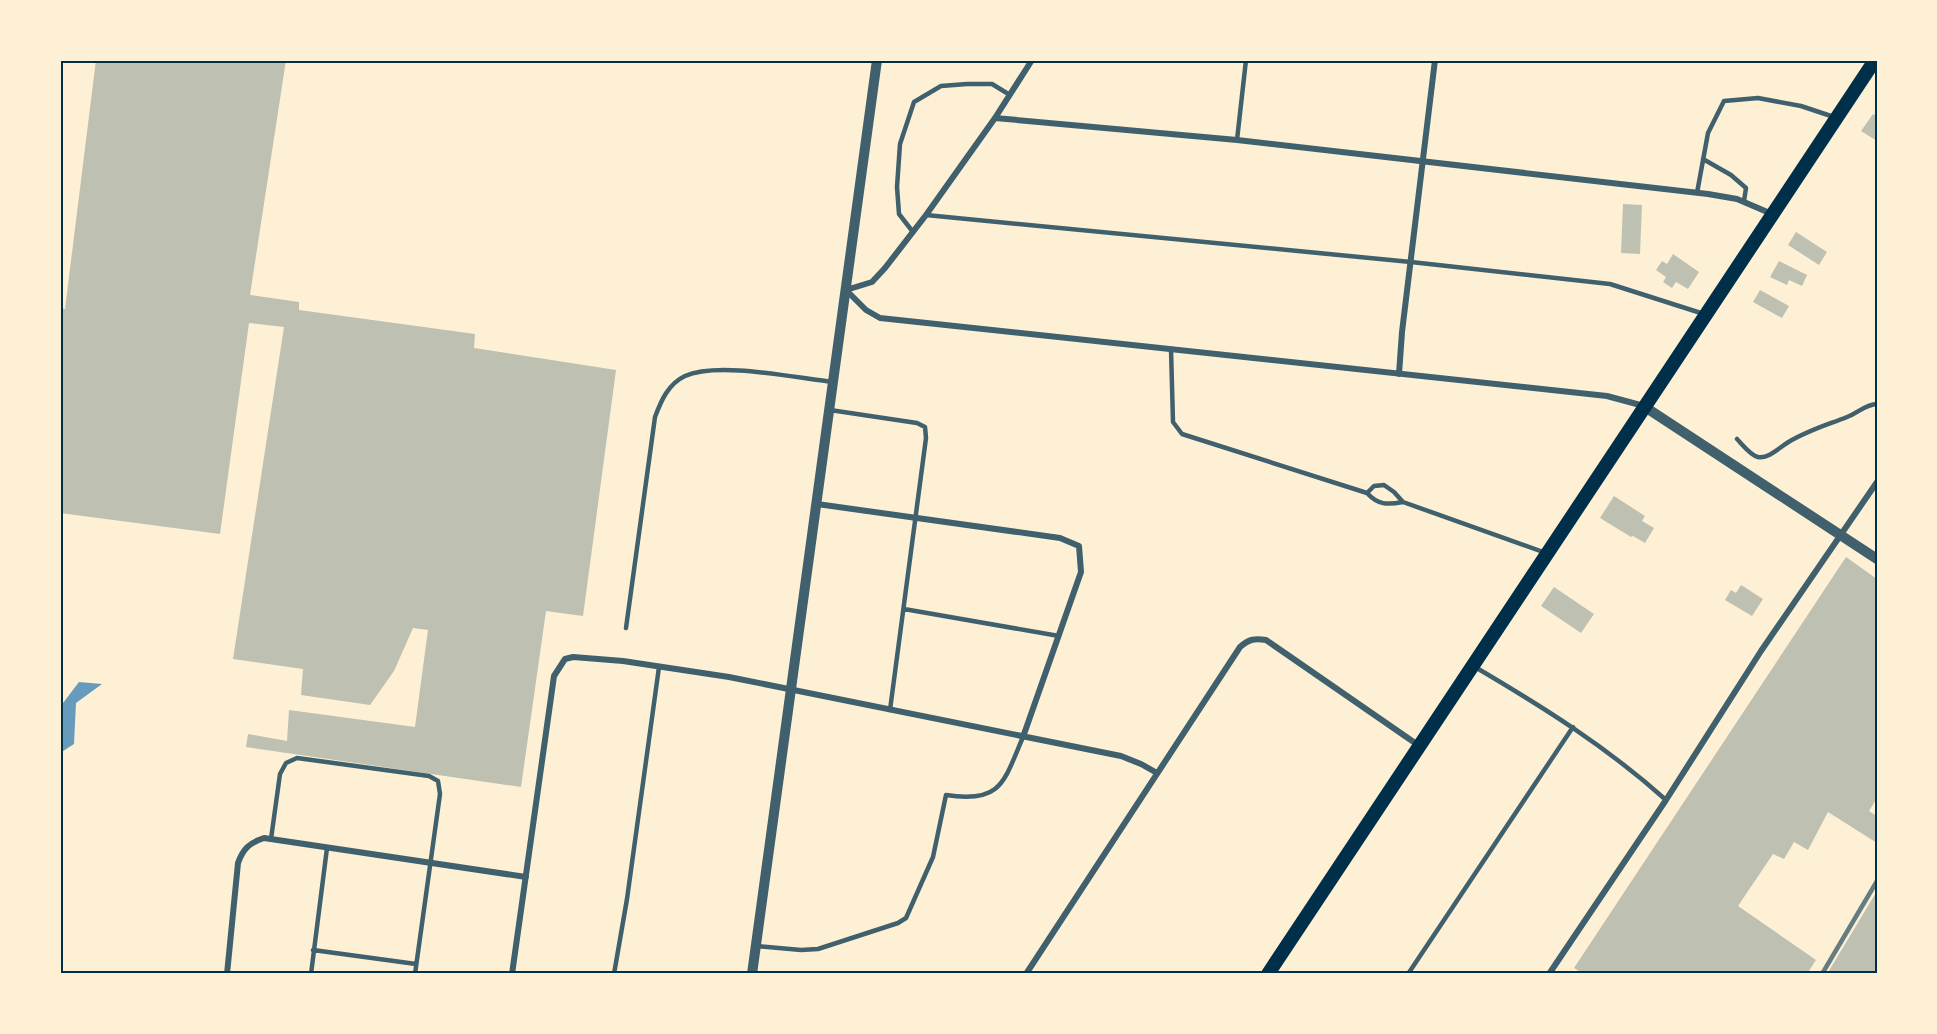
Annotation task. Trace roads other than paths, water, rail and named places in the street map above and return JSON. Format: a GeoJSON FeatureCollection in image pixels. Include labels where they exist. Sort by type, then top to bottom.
{"type":"FeatureCollection","features":[{"type":"Feature","properties":{"kind":"main road"},"geometry":{"type":"LineString","coordinates":[[1268,974],[1875,60]]}},
{"type":"Feature","properties":{"kind":"street"},"geometry":{"type":"LineString","coordinates":[[752,974],[877,60]]}},
{"type":"Feature","properties":{"kind":"street"},"geometry":{"type":"LineString","coordinates":[[846,290],[872,282],[913,232],[995,118],[1032,60]]}},
{"type":"Feature","properties":{"kind":"street"},"geometry":{"type":"LineString","coordinates":[[1399,374],[1435,60]]}},
{"type":"Feature","properties":{"kind":"street"},"geometry":{"type":"LineString","coordinates":[[995,118],[1236,140],[1697,193],[1744,201],[1772,214]]}},
{"type":"Feature","properties":{"kind":"street"},"geometry":{"type":"LineString","coordinates":[[846,290],[866,310],[880,318],[1607,396],[1645,407],[1877,559]]}},
{"type":"Feature","properties":{"kind":"street"},"geometry":{"type":"LineString","coordinates":[[1549,974],[1666,800],[1761,651],[1877,482]]}},
{"type":"Feature","properties":{"kind":"street"},"geometry":{"type":"LineString","coordinates":[[817,504],[1060,538],[1079,546],[1081,572],[1023,737]]}},
{"type":"Feature","properties":{"kind":"street"},"geometry":{"type":"LineString","coordinates":[[1026,974],[1247,640],[1266,640],[1419,746]]}},
{"type":"Feature","properties":{"kind":"street"},"geometry":{"type":"LineString","coordinates":[[512,974],[554,676],[569,658],[623,662],[729,677],[1121,756],[1158,773]]}},
{"type":"Feature","properties":{"kind":"street"},"geometry":{"type":"LineString","coordinates":[[227,974],[237,863],[242,852],[250,843],[264,838],[526,878]]}},
{"type":"Feature","properties":{"kind":"lane"},"geometry":{"type":"LineString","coordinates":[[1236,140],[1246,60]]}},
{"type":"Feature","properties":{"kind":"lane"},"geometry":{"type":"LineString","coordinates":[[913,232],[899,214],[897,186],[900,144],[914,102],[941,86],[967,84],[992,84],[1010,95]]}},
{"type":"Feature","properties":{"kind":"lane"},"geometry":{"type":"LineString","coordinates":[[1697,193],[1708,134],[1724,100],[1758,98],[1801,106],[1837,118]]}},
{"type":"Feature","properties":{"kind":"lane"},"geometry":{"type":"LineString","coordinates":[[1703,159],[1731,175],[1746,188],[1744,201]]}},
{"type":"Feature","properties":{"kind":"lane"},"geometry":{"type":"LineString","coordinates":[[926,215],[1411,262],[1610,284],[1706,315]]}},
{"type":"Feature","properties":{"kind":"lane"},"geometry":{"type":"LineString","coordinates":[[1172,348],[1172,415],[1173,422],[1182,434],[1367,493],[1376,502],[1390,505],[1403,502]]}},
{"type":"Feature","properties":{"kind":"lane"},"geometry":{"type":"LineString","coordinates":[[626,628],[655,417],[664,394],[683,376],[707,370],[739,371],[834,382]]}},
{"type":"Feature","properties":{"kind":"lane"},"geometry":{"type":"LineString","coordinates":[[1737,439],[1754,455],[1766,456],[1819,426],[1848,417],[1867,406],[1877,404]]}},
{"type":"Feature","properties":{"kind":"lane"},"geometry":{"type":"LineString","coordinates":[[830,410],[917,423],[925,427],[926,438],[890,710]]}},
{"type":"Feature","properties":{"kind":"lane"},"geometry":{"type":"LineString","coordinates":[[1367,493],[1374,486],[1384,485],[1403,502],[1546,553]]}},
{"type":"Feature","properties":{"kind":"lane"},"geometry":{"type":"LineString","coordinates":[[904,609],[1059,636]]}},
{"type":"Feature","properties":{"kind":"lane"},"geometry":{"type":"LineString","coordinates":[[1473,666],[1573,727],[1628,767],[1666,800]]}},
{"type":"Feature","properties":{"kind":"lane"},"geometry":{"type":"LineString","coordinates":[[614,974],[627,898],[659,667]]}},
{"type":"Feature","properties":{"kind":"lane"},"geometry":{"type":"LineString","coordinates":[[1408,974],[1573,727]]}},
{"type":"Feature","properties":{"kind":"lane"},"geometry":{"type":"LineString","coordinates":[[757,946],[801,950],[818,948],[898,923],[906,918],[933,857],[946,795],[966,798],[980,797],[996,790],[1005,778],[1023,737]]}},
{"type":"Feature","properties":{"kind":"lane"},"geometry":{"type":"LineString","coordinates":[[272,839],[280,774],[286,763],[297,758],[429,776],[438,781],[440,794],[415,974]]}},
{"type":"Feature","properties":{"kind":"lane"},"geometry":{"type":"LineString","coordinates":[[310,974],[327,848]]}},
{"type":"Feature","properties":{"kind":"lane"},"geometry":{"type":"LineString","coordinates":[[313,950],[416,964]]}},
{"type":"Feature","properties":{"kind":"water"},"geometry":{"type":"Polygon","coordinates":[[[79,682],[102,684],[76,703],[74,744],[60,753],[60,707],[79,682]]]}},
{"type":"Feature","properties":{"kind":"railway"},"geometry":{"type":"LineString","coordinates":[[1822,974],[1877,881]]}}]}
